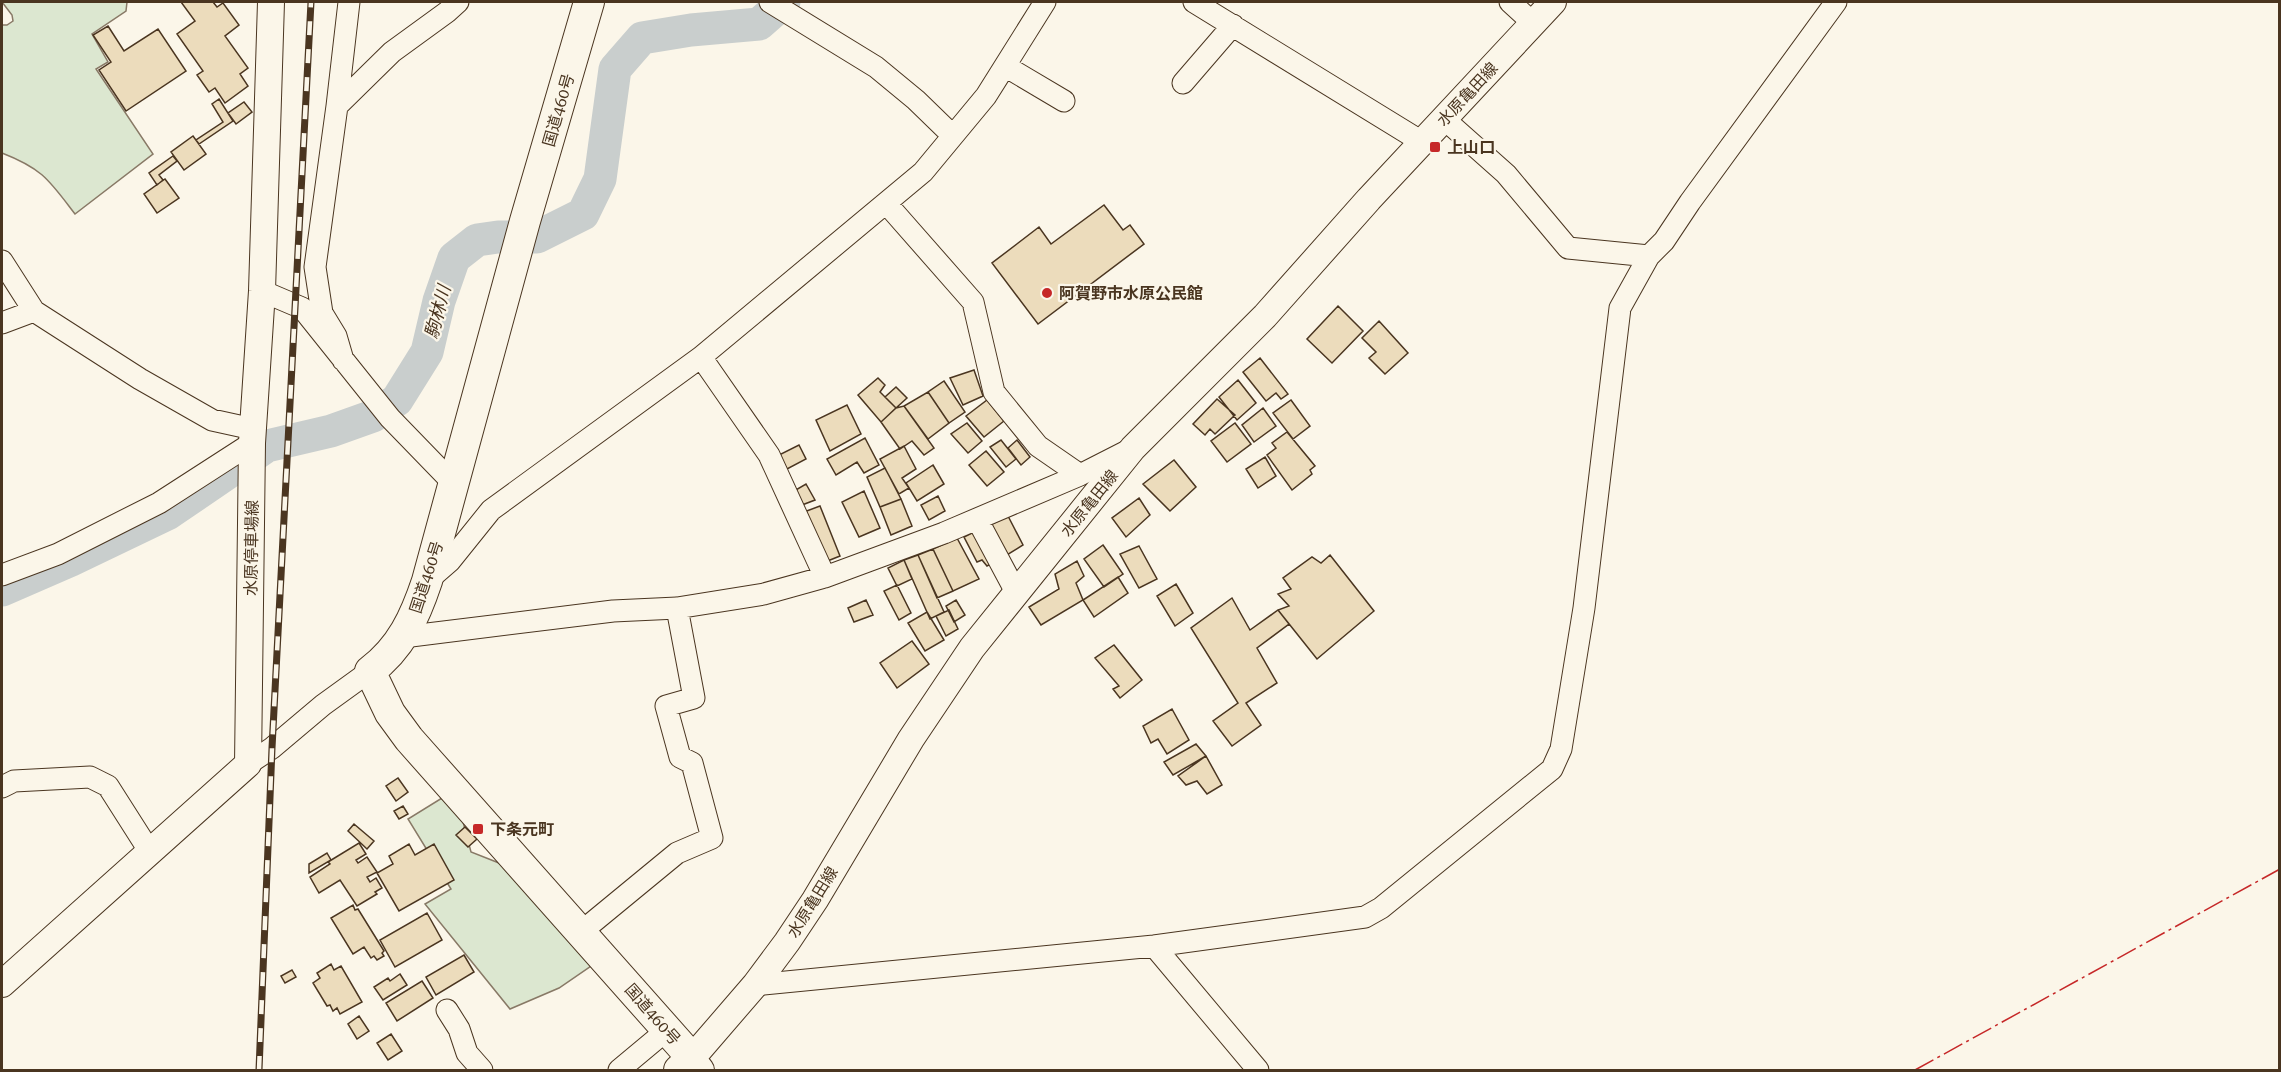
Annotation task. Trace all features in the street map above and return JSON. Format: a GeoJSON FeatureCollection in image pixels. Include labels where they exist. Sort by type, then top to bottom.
{"type":"FeatureCollection","features":[{"type":"Feature","properties":{"kind":"highway","name":"国道460号"},"geometry":{"type":"LineString","coordinates":[[589,2],[525,220],[418,609],[403,637],[387,659],[370,671],[390,713],[409,739],[667,1030],[691,1067]]}},
{"type":"Feature","properties":{"kind":"main road","name":"水原停車場線"},"geometry":{"type":"LineString","coordinates":[[248,764],[252,436],[261,291],[271,2]]}},
{"type":"Feature","properties":{"kind":"main road","name":"水原亀田線"},"geometry":{"type":"LineString","coordinates":[[691,1067],[755,985],[815,900],[942,690],[1016,592],[1133,448],[1265,316],[1443,118],[1553,2]]}},
{"type":"Feature","properties":{"kind":"main road"},"geometry":{"type":"LineString","coordinates":[[2,984],[248,764]]}},
{"type":"Feature","properties":{"kind":"street"},"geometry":{"type":"LineString","coordinates":[[343,360],[336,336],[322,313],[315,267],[349,2]]}},
{"type":"Feature","properties":{"kind":"street"},"geometry":{"type":"LineString","coordinates":[[336,106],[392,52],[458,2]]}},
{"type":"Feature","properties":{"kind":"street"},"geometry":{"type":"LineString","coordinates":[[770,2],[876,67],[916,100],[952,135]]}},
{"type":"Feature","properties":{"kind":"street"},"geometry":{"type":"LineString","coordinates":[[427,581],[450,561],[491,510],[701,357],[923,171],[986,96],[1045,2]]}},
{"type":"Feature","properties":{"kind":"street"},"geometry":{"type":"LineString","coordinates":[[1194,2],[1422,142]]}},
{"type":"Feature","properties":{"kind":"street"},"geometry":{"type":"LineString","coordinates":[[1510,2],[1533,24]]}},
{"type":"Feature","properties":{"kind":"street"},"geometry":{"type":"LineString","coordinates":[[755,985],[1154,946],[1365,917],[1381,908],[1552,769],[1561,749],[1584,608],[1620,308],[1649,256],[1664,241],[1836,2]]}},
{"type":"Feature","properties":{"kind":"street"},"geometry":{"type":"LineString","coordinates":[[1183,83],[1233,25]]}},
{"type":"Feature","properties":{"kind":"street"},"geometry":{"type":"LineString","coordinates":[[1005,66],[1064,101]]}},
{"type":"Feature","properties":{"kind":"street"},"geometry":{"type":"LineString","coordinates":[[1443,118],[1506,174],[1568,248],[1649,256]]}},
{"type":"Feature","properties":{"kind":"street"},"geometry":{"type":"LineString","coordinates":[[886,203],[973,302],[994,392],[1038,446],[1080,475]]}},
{"type":"Feature","properties":{"kind":"street"},"geometry":{"type":"LineString","coordinates":[[2,261],[34,311],[140,379],[212,420],[252,436]]}},
{"type":"Feature","properties":{"kind":"street"},"geometry":{"type":"LineString","coordinates":[[261,291],[302,308],[390,418],[453,483]]}},
{"type":"Feature","properties":{"kind":"street"},"geometry":{"type":"LineString","coordinates":[[2,323],[34,311]]}},
{"type":"Feature","properties":{"kind":"street"},"geometry":{"type":"LineString","coordinates":[[701,357],[769,455],[825,577]]}},
{"type":"Feature","properties":{"kind":"street"},"geometry":{"type":"LineString","coordinates":[[2,575],[58,554],[159,503],[252,436]]}},
{"type":"Feature","properties":{"kind":"street"},"geometry":{"type":"LineString","coordinates":[[403,637],[613,611],[677,608],[764,594],[825,577],[944,533],[1080,475],[1133,448]]}},
{"type":"Feature","properties":{"kind":"street"},"geometry":{"type":"LineString","coordinates":[[977,519],[1016,592]]}},
{"type":"Feature","properties":{"kind":"street"},"geometry":{"type":"LineString","coordinates":[[581,932],[677,853],[712,838],[692,763],[680,757],[666,706],[694,698],[677,608]]}},
{"type":"Feature","properties":{"kind":"street"},"geometry":{"type":"LineString","coordinates":[[248,764],[272,748],[323,705],[370,671]]}},
{"type":"Feature","properties":{"kind":"street"},"geometry":{"type":"LineString","coordinates":[[2,787],[14,781],[90,777],[108,786],[150,852]]}},
{"type":"Feature","properties":{"kind":"street"},"geometry":{"type":"LineString","coordinates":[[1154,946],[1258,1071]]}},
{"type":"Feature","properties":{"kind":"street"},"geometry":{"type":"LineString","coordinates":[[447,1010],[459,1029],[467,1053],[482,1071]]}},
{"type":"Feature","properties":{"kind":"street"},"geometry":{"type":"LineString","coordinates":[[619,1071],[667,1030]]}},
{"type":"Feature","properties":{"kind":"green space"},"geometry":{"type":"Polygon","coordinates":[[[2,2],[127,2],[126,11],[92,34],[108,62],[96,69],[153,154],[75,214],[58,192],[36,170],[2,153],[2,25],[13,21],[12,15],[2,2]]]}},
{"type":"Feature","properties":{"kind":"green space"},"geometry":{"type":"Polygon","coordinates":[[[442,798],[462,818],[471,852],[504,865],[591,966],[559,988],[510,1009],[425,904],[451,889],[408,819],[442,798]]]}},
{"type":"Feature","properties":{"kind":"building"},"geometry":{"type":"Polygon","coordinates":[[[181,2],[213,2],[217,7],[223,3],[239,25],[225,36],[248,68],[240,74],[248,86],[225,103],[215,88],[209,92],[197,75],[203,71],[177,34],[195,21],[181,2]]]}},
{"type":"Feature","properties":{"kind":"building"},"geometry":{"type":"Polygon","coordinates":[[[108,26],[124,51],[158,29],[186,71],[126,111],[99,70],[111,62],[93,35],[108,26]]]}},
{"type":"Feature","properties":{"kind":"building"},"geometry":{"type":"Polygon","coordinates":[[[219,99],[233,121],[199,144],[196,140],[223,122],[212,104],[219,99]]]}},
{"type":"Feature","properties":{"kind":"building"},"geometry":{"type":"Polygon","coordinates":[[[244,102],[252,112],[236,124],[228,113],[244,102]]]}},
{"type":"Feature","properties":{"kind":"building"},"geometry":{"type":"Polygon","coordinates":[[[193,136],[206,154],[184,170],[171,152],[193,136]]]}},
{"type":"Feature","properties":{"kind":"building"},"geometry":{"type":"Polygon","coordinates":[[[173,156],[177,161],[159,175],[163,180],[157,185],[149,173],[173,156]]]}},
{"type":"Feature","properties":{"kind":"building"},"geometry":{"type":"Polygon","coordinates":[[[165,179],[179,198],[157,213],[144,194],[165,179]]]}},
{"type":"Feature","properties":{"kind":"building","name":"阿賀野市水原公民館"},"geometry":{"type":"Polygon","coordinates":[[[1104,205],[1123,230],[1130,225],[1144,244],[1038,324],[992,263],[1039,227],[1051,244],[1104,205]]]}},
{"type":"Feature","properties":{"kind":"building"},"geometry":{"type":"Polygon","coordinates":[[[1338,306],[1363,331],[1332,363],[1307,339],[1338,306]]]}},
{"type":"Feature","properties":{"kind":"building"},"geometry":{"type":"Polygon","coordinates":[[[1379,321],[1408,353],[1385,374],[1369,358],[1376,352],[1362,338],[1379,321]]]}},
{"type":"Feature","properties":{"kind":"building"},"geometry":{"type":"Polygon","coordinates":[[[1260,358],[1288,394],[1281,399],[1276,393],[1266,401],[1243,372],[1260,358]]]}},
{"type":"Feature","properties":{"kind":"building"},"geometry":{"type":"Polygon","coordinates":[[[974,370],[983,396],[963,405],[950,378],[974,370]]]}},
{"type":"Feature","properties":{"kind":"building"},"geometry":{"type":"Polygon","coordinates":[[[878,378],[885,385],[880,392],[896,408],[881,422],[858,395],[878,378]]]}},
{"type":"Feature","properties":{"kind":"building"},"geometry":{"type":"Polygon","coordinates":[[[1238,380],[1256,403],[1237,420],[1219,397],[1238,380]]]}},
{"type":"Feature","properties":{"kind":"building"},"geometry":{"type":"Polygon","coordinates":[[[944,381],[965,412],[949,423],[928,392],[944,381]]]}},
{"type":"Feature","properties":{"kind":"building"},"geometry":{"type":"Polygon","coordinates":[[[896,387],[907,398],[896,408],[885,397],[896,387]]]}},
{"type":"Feature","properties":{"kind":"building"},"geometry":{"type":"Polygon","coordinates":[[[928,392],[949,423],[928,439],[904,406],[928,392]]]}},
{"type":"Feature","properties":{"kind":"building"},"geometry":{"type":"Polygon","coordinates":[[[1217,399],[1235,415],[1215,434],[1210,429],[1205,435],[1193,424],[1217,399]]]}},
{"type":"Feature","properties":{"kind":"building"},"geometry":{"type":"Polygon","coordinates":[[[987,400],[1004,421],[984,437],[966,416],[987,400]]]}},
{"type":"Feature","properties":{"kind":"building"},"geometry":{"type":"Polygon","coordinates":[[[1291,400],[1310,426],[1293,439],[1273,413],[1291,400]]]}},
{"type":"Feature","properties":{"kind":"building"},"geometry":{"type":"Polygon","coordinates":[[[847,405],[861,434],[830,451],[816,420],[847,405]]]}},
{"type":"Feature","properties":{"kind":"building"},"geometry":{"type":"Polygon","coordinates":[[[904,406],[934,448],[924,455],[912,441],[900,449],[881,422],[896,408],[904,406]]]}},
{"type":"Feature","properties":{"kind":"building"},"geometry":{"type":"Polygon","coordinates":[[[1263,408],[1276,426],[1254,442],[1242,425],[1263,408]]]}},
{"type":"Feature","properties":{"kind":"building"},"geometry":{"type":"Polygon","coordinates":[[[967,423],[982,441],[968,453],[951,434],[967,423]]]}},
{"type":"Feature","properties":{"kind":"building"},"geometry":{"type":"Polygon","coordinates":[[[1235,423],[1251,444],[1227,462],[1211,441],[1235,423]]]}},
{"type":"Feature","properties":{"kind":"building"},"geometry":{"type":"Polygon","coordinates":[[[1287,432],[1315,466],[1310,470],[1312,474],[1292,490],[1267,455],[1276,448],[1272,443],[1287,432]]]}},
{"type":"Feature","properties":{"kind":"building"},"geometry":{"type":"Polygon","coordinates":[[[865,438],[879,465],[864,473],[857,462],[836,475],[827,459],[865,438]]]}},
{"type":"Feature","properties":{"kind":"building"},"geometry":{"type":"Polygon","coordinates":[[[1001,440],[1016,459],[1006,467],[990,447],[1001,440]]]}},
{"type":"Feature","properties":{"kind":"building"},"geometry":{"type":"Polygon","coordinates":[[[1017,440],[1030,457],[1021,465],[1008,448],[1017,440]]]}},
{"type":"Feature","properties":{"kind":"building"},"geometry":{"type":"Polygon","coordinates":[[[799,445],[806,459],[787,469],[779,455],[799,445]]]}},
{"type":"Feature","properties":{"kind":"building"},"geometry":{"type":"Polygon","coordinates":[[[904,446],[916,469],[902,478],[909,488],[899,494],[880,459],[904,446]]]}},
{"type":"Feature","properties":{"kind":"building"},"geometry":{"type":"Polygon","coordinates":[[[986,451],[1004,472],[987,486],[969,465],[986,451]]]}},
{"type":"Feature","properties":{"kind":"building"},"geometry":{"type":"Polygon","coordinates":[[[1265,457],[1276,476],[1258,488],[1246,469],[1265,457]]]}},
{"type":"Feature","properties":{"kind":"building"},"geometry":{"type":"Polygon","coordinates":[[[1174,460],[1196,487],[1170,511],[1143,484],[1174,460]]]}},
{"type":"Feature","properties":{"kind":"building"},"geometry":{"type":"Polygon","coordinates":[[[933,465],[944,484],[917,501],[906,483],[933,465]]]}},
{"type":"Feature","properties":{"kind":"building"},"geometry":{"type":"Polygon","coordinates":[[[885,468],[901,499],[880,507],[867,477],[885,468]]]}},
{"type":"Feature","properties":{"kind":"building"},"geometry":{"type":"Polygon","coordinates":[[[806,484],[815,500],[802,505],[794,491],[806,484]]]}},
{"type":"Feature","properties":{"kind":"building"},"geometry":{"type":"Polygon","coordinates":[[[864,491],[880,528],[859,537],[842,502],[864,491]]]}},
{"type":"Feature","properties":{"kind":"building"},"geometry":{"type":"Polygon","coordinates":[[[938,496],[945,511],[929,520],[921,505],[938,496]]]}},
{"type":"Feature","properties":{"kind":"building"},"geometry":{"type":"Polygon","coordinates":[[[1139,498],[1150,515],[1126,537],[1112,518],[1139,498]]]}},
{"type":"Feature","properties":{"kind":"building"},"geometry":{"type":"Polygon","coordinates":[[[901,499],[912,526],[891,535],[880,507],[901,499]]]}},
{"type":"Feature","properties":{"kind":"building"},"geometry":{"type":"Polygon","coordinates":[[[820,506],[840,556],[825,562],[804,512],[820,506]]]}},
{"type":"Feature","properties":{"kind":"building"},"geometry":{"type":"Polygon","coordinates":[[[1008,516],[1023,545],[1002,558],[986,527],[1008,516]]]}},
{"type":"Feature","properties":{"kind":"building"},"geometry":{"type":"Polygon","coordinates":[[[980,529],[998,560],[987,566],[982,560],[977,562],[964,537],[980,529]]]}},
{"type":"Feature","properties":{"kind":"building"},"geometry":{"type":"Polygon","coordinates":[[[957,538],[979,579],[953,591],[933,549],[957,538]]]}},
{"type":"Feature","properties":{"kind":"building"},"geometry":{"type":"Polygon","coordinates":[[[1103,545],[1123,574],[1104,587],[1084,559],[1103,545]]]}},
{"type":"Feature","properties":{"kind":"building"},"geometry":{"type":"Polygon","coordinates":[[[1139,546],[1157,579],[1139,588],[1120,554],[1139,546]]]}},
{"type":"Feature","properties":{"kind":"building"},"geometry":{"type":"Polygon","coordinates":[[[933,549],[953,591],[937,598],[918,555],[933,549]]]}},
{"type":"Feature","properties":{"kind":"building"},"geometry":{"type":"Polygon","coordinates":[[[918,555],[944,612],[930,619],[904,560],[918,555]]]}},
{"type":"Feature","properties":{"kind":"building"},"geometry":{"type":"Polygon","coordinates":[[[1330,555],[1374,611],[1317,659],[1278,610],[1289,606],[1278,594],[1291,589],[1283,578],[1312,557],[1321,563],[1330,555]]]}},
{"type":"Feature","properties":{"kind":"building"},"geometry":{"type":"Polygon","coordinates":[[[904,560],[912,579],[897,586],[888,568],[904,560]]]}},
{"type":"Feature","properties":{"kind":"building"},"geometry":{"type":"Polygon","coordinates":[[[1077,561],[1084,576],[1076,583],[1083,600],[1041,625],[1029,607],[1059,589],[1055,574],[1077,561]]]}},
{"type":"Feature","properties":{"kind":"building"},"geometry":{"type":"Polygon","coordinates":[[[1118,577],[1128,593],[1094,617],[1083,600],[1118,577]]]}},
{"type":"Feature","properties":{"kind":"building"},"geometry":{"type":"Polygon","coordinates":[[[1176,584],[1193,613],[1175,626],[1157,596],[1176,584]]]}},
{"type":"Feature","properties":{"kind":"building"},"geometry":{"type":"Polygon","coordinates":[[[897,585],[911,613],[899,620],[884,591],[897,585]]]}},
{"type":"Feature","properties":{"kind":"building"},"geometry":{"type":"Polygon","coordinates":[[[1232,598],[1250,630],[1278,610],[1289,624],[1257,648],[1277,683],[1246,703],[1261,725],[1232,746],[1213,721],[1238,703],[1191,628],[1232,598]]]}},
{"type":"Feature","properties":{"kind":"building"},"geometry":{"type":"Polygon","coordinates":[[[866,600],[873,615],[854,622],[848,608],[866,600]]]}},
{"type":"Feature","properties":{"kind":"building"},"geometry":{"type":"Polygon","coordinates":[[[956,600],[965,615],[954,622],[946,606],[956,600]]]}},
{"type":"Feature","properties":{"kind":"building"},"geometry":{"type":"Polygon","coordinates":[[[949,610],[958,629],[946,636],[936,616],[949,610]]]}},
{"type":"Feature","properties":{"kind":"building"},"geometry":{"type":"Polygon","coordinates":[[[927,612],[944,640],[925,651],[908,623],[927,612]]]}},
{"type":"Feature","properties":{"kind":"building"},"geometry":{"type":"Polygon","coordinates":[[[912,641],[929,664],[897,688],[880,663],[912,641]]]}},
{"type":"Feature","properties":{"kind":"building"},"geometry":{"type":"Polygon","coordinates":[[[1114,645],[1142,680],[1120,698],[1113,689],[1119,686],[1095,658],[1114,645]]]}},
{"type":"Feature","properties":{"kind":"building"},"geometry":{"type":"Polygon","coordinates":[[[1172,709],[1189,740],[1167,754],[1158,739],[1151,743],[1143,726],[1172,709]]]}},
{"type":"Feature","properties":{"kind":"building"},"geometry":{"type":"Polygon","coordinates":[[[1196,744],[1206,756],[1173,775],[1164,762],[1196,744]]]}},
{"type":"Feature","properties":{"kind":"building"},"geometry":{"type":"Polygon","coordinates":[[[1206,756],[1222,785],[1207,794],[1197,781],[1186,785],[1178,776],[1206,756]]]}},
{"type":"Feature","properties":{"kind":"building"},"geometry":{"type":"Polygon","coordinates":[[[398,778],[408,792],[396,801],[386,786],[398,778]]]}},
{"type":"Feature","properties":{"kind":"building"},"geometry":{"type":"Polygon","coordinates":[[[403,806],[408,814],[399,819],[394,811],[403,806]]]}},
{"type":"Feature","properties":{"kind":"building"},"geometry":{"type":"Polygon","coordinates":[[[354,824],[374,841],[367,849],[348,831],[354,824]]]}},
{"type":"Feature","properties":{"kind":"building"},"geometry":{"type":"Polygon","coordinates":[[[465,827],[477,839],[468,847],[456,835],[465,827]]]}},
{"type":"Feature","properties":{"kind":"building"},"geometry":{"type":"Polygon","coordinates":[[[359,843],[366,854],[356,860],[358,863],[367,857],[377,872],[367,877],[370,882],[376,878],[382,888],[375,892],[377,894],[357,906],[340,880],[319,893],[310,877],[330,864],[328,862],[359,843]]]}},
{"type":"Feature","properties":{"kind":"building"},"geometry":{"type":"Polygon","coordinates":[[[409,844],[415,855],[434,844],[454,880],[399,911],[377,873],[393,864],[389,856],[409,844]]]}},
{"type":"Feature","properties":{"kind":"building"},"geometry":{"type":"Polygon","coordinates":[[[327,853],[331,860],[309,873],[309,864],[327,853]]]}},
{"type":"Feature","properties":{"kind":"building"},"geometry":{"type":"Polygon","coordinates":[[[353,905],[355,910],[358,909],[384,951],[382,953],[384,956],[377,960],[374,956],[371,958],[364,947],[353,954],[331,918],[353,905]]]}},
{"type":"Feature","properties":{"kind":"building"},"geometry":{"type":"Polygon","coordinates":[[[427,913],[442,940],[395,967],[380,940],[427,913]]]}},
{"type":"Feature","properties":{"kind":"building"},"geometry":{"type":"Polygon","coordinates":[[[464,955],[474,972],[436,995],[426,977],[464,955]]]}},
{"type":"Feature","properties":{"kind":"building"},"geometry":{"type":"Polygon","coordinates":[[[331,964],[334,970],[341,966],[362,1002],[340,1014],[337,1008],[333,1011],[330,1005],[327,1006],[313,983],[320,978],[317,973],[331,964]]]}},
{"type":"Feature","properties":{"kind":"building"},"geometry":{"type":"Polygon","coordinates":[[[292,970],[296,977],[285,983],[281,976],[292,970]]]}},
{"type":"Feature","properties":{"kind":"building"},"geometry":{"type":"Polygon","coordinates":[[[400,974],[407,985],[383,1000],[374,987],[400,974]]]}},
{"type":"Feature","properties":{"kind":"building"},"geometry":{"type":"Polygon","coordinates":[[[422,981],[433,998],[397,1021],[386,1003],[422,981]]]}},
{"type":"Feature","properties":{"kind":"building"},"geometry":{"type":"Polygon","coordinates":[[[359,1016],[369,1031],[357,1039],[348,1024],[359,1016]]]}},
{"type":"Feature","properties":{"kind":"building"},"geometry":{"type":"Polygon","coordinates":[[[391,1034],[402,1051],[388,1060],[377,1043],[391,1034]]]}},
{"type":"Feature","properties":{"kind":"waterway","name":"駒林川"},"geometry":{"type":"LineString","coordinates":[[2,590],[169,513],[267,446],[331,431],[373,416],[397,400],[427,352],[439,301],[454,258],[477,240],[498,237],[537,237],[583,214],[600,179],[615,69],[642,38],[691,30],[759,24],[784,2]]}},
{"type":"Feature","properties":{"kind":"railway"},"geometry":{"type":"LineString","coordinates":[[259,1070],[272,748],[311,2]]}},
{"type":"Feature","properties":{"kind":"power"},"geometry":{"type":"LineString","coordinates":[[1915,1070],[2280,869]]}},
{"type":"Feature","properties":{"kind":"place","name":"上山口"},"geometry":{"type":"Point","coordinates":[1435,147]}},
{"type":"Feature","properties":{"kind":"place","name":"阿賀野市水原公民館"},"geometry":{"type":"Point","coordinates":[1047,293]}},
{"type":"Feature","properties":{"kind":"place","name":"下条元町"},"geometry":{"type":"Point","coordinates":[478,829]}}]}
